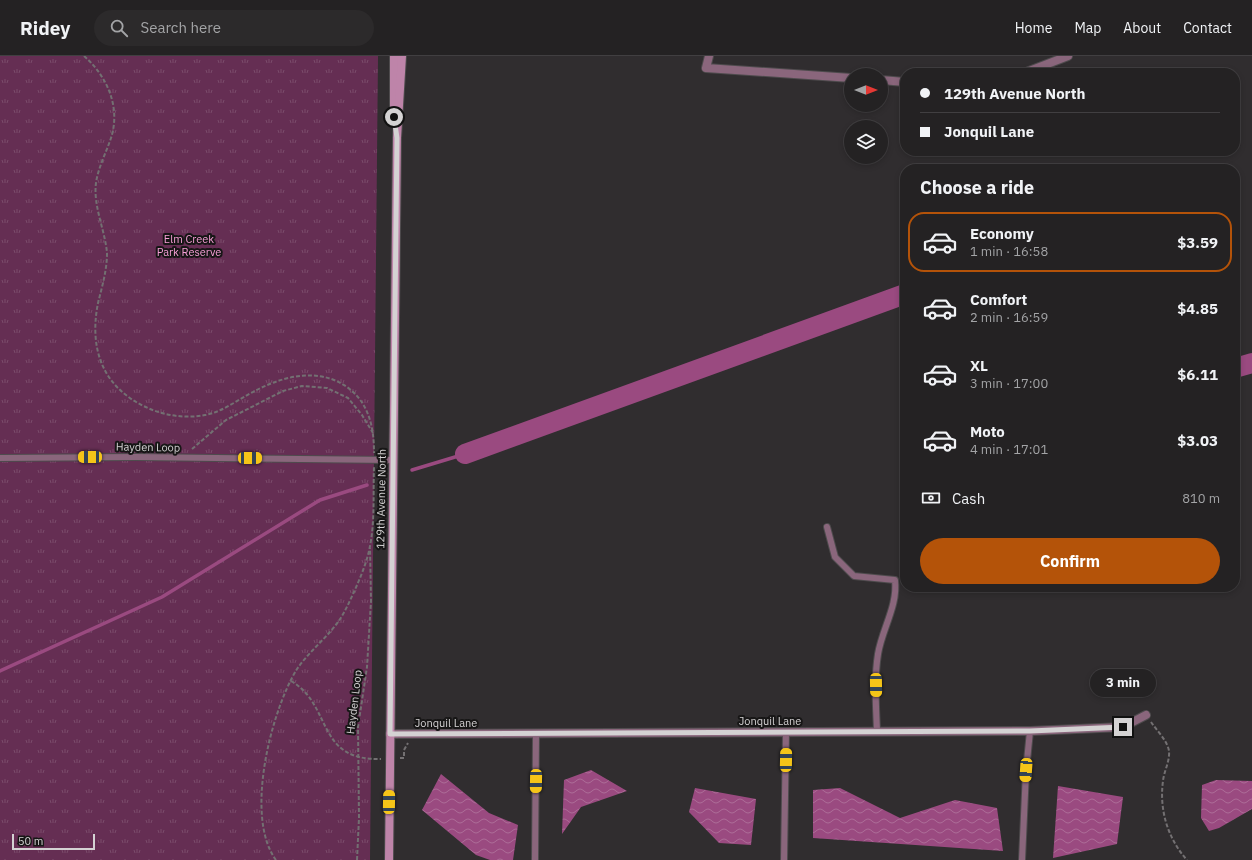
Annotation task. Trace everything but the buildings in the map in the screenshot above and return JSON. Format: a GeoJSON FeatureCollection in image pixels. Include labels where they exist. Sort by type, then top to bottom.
{"type":"FeatureCollection","features":[{"type":"Feature","properties":{"kind":"main road","name":"129th Avenue North"},"geometry":{"type":"LineString","coordinates":[[394,56],[394,117],[397,138]]}},
{"type":"Feature","properties":{"kind":"main road","name":"129th Avenue North"},"geometry":{"type":"LineString","coordinates":[[388,860],[397,138],[402,56]]}},
{"type":"Feature","properties":{"kind":"street"},"geometry":{"type":"LineString","coordinates":[[709,56],[706,68],[844,78]]}},
{"type":"Feature","properties":{"kind":"street"},"geometry":{"type":"LineString","coordinates":[[1037,68],[1068,56]]}},
{"type":"Feature","properties":{"kind":"street"},"geometry":{"type":"LineString","coordinates":[[888,81],[900,82]]}},
{"type":"Feature","properties":{"kind":"street","name":"Jonquil Lane"},"geometry":{"type":"LineString","coordinates":[[390,734],[1030,731],[1123,727],[1146,715]]}},
{"type":"Feature","properties":{"kind":"lane"},"geometry":{"type":"LineString","coordinates":[[0,458],[393,460]]}},
{"type":"Feature","properties":{"kind":"lane"},"geometry":{"type":"LineString","coordinates":[[827,527],[835,557],[854,576],[895,580],[896,592],[878,654],[876,685],[877,731]]}},
{"type":"Feature","properties":{"kind":"lane"},"geometry":{"type":"LineString","coordinates":[[1022,860],[1026,770],[1030,731]]}},
{"type":"Feature","properties":{"kind":"lane"},"geometry":{"type":"LineString","coordinates":[[784,860],[786,732]]}},
{"type":"Feature","properties":{"kind":"lane"},"geometry":{"type":"LineString","coordinates":[[535,860],[536,733]]}},
{"type":"Feature","properties":{"kind":"path"},"geometry":{"type":"LineString","coordinates":[[84,56],[91,62],[107,84],[112,99],[114,114],[112,132],[98,174],[96,190],[107,255],[96,314],[95,338],[99,358],[111,380],[125,395],[141,406],[168,414],[193,416],[215,412],[264,387],[282,380],[306,375],[326,377],[342,383],[359,398],[368,412],[373,434],[374,460],[370,545],[359,580],[346,610],[336,625],[307,656],[291,681],[281,701],[273,724],[263,793],[264,835],[269,849],[276,860]]}},
{"type":"Feature","properties":{"kind":"path","name":"Hayden Loop"},"geometry":{"type":"LineString","coordinates":[[182,458],[226,420],[283,391],[302,386],[327,388],[348,398],[362,415],[373,434]]}},
{"type":"Feature","properties":{"kind":"path","name":"Hayden Loop"},"geometry":{"type":"LineString","coordinates":[[357,860],[359,757],[358,727],[367,667],[371,601],[370,545]]}},
{"type":"Feature","properties":{"kind":"path"},"geometry":{"type":"LineString","coordinates":[[291,681],[301,687],[309,696],[330,737],[337,745],[359,757],[381,759]]}},
{"type":"Feature","properties":{"kind":"path"},"geometry":{"type":"LineString","coordinates":[[1146,715],[1166,742],[1169,750],[1163,781],[1164,812],[1172,840],[1187,860]]}},
{"type":"Feature","properties":{"kind":"green space","name":"Elm Creek Park Reserve"},"geometry":{"type":"Polygon","coordinates":[[[0,56],[378,56],[370,860],[0,860],[0,56]]]}},
{"type":"Feature","properties":{"kind":"water"},"geometry":{"type":"Polygon","coordinates":[[[591,770],[627,791],[581,807],[562,834],[564,780],[591,770]]]}},
{"type":"Feature","properties":{"kind":"water"},"geometry":{"type":"Polygon","coordinates":[[[441,774],[489,813],[518,825],[513,860],[490,860],[476,855],[422,810],[441,774]]]}},
{"type":"Feature","properties":{"kind":"water"},"geometry":{"type":"Polygon","coordinates":[[[1216,780],[1252,781],[1252,809],[1219,828],[1209,831],[1201,818],[1202,785],[1216,780]]]}},
{"type":"Feature","properties":{"kind":"water"},"geometry":{"type":"Polygon","coordinates":[[[1058,786],[1123,797],[1117,844],[1053,858],[1058,786]]]}},
{"type":"Feature","properties":{"kind":"water"},"geometry":{"type":"Polygon","coordinates":[[[695,788],[756,799],[751,845],[719,843],[689,812],[695,788]]]}},
{"type":"Feature","properties":{"kind":"water"},"geometry":{"type":"Polygon","coordinates":[[[840,788],[900,818],[955,800],[997,808],[1003,851],[813,838],[813,790],[840,788]]]}},
{"type":"Feature","properties":{"kind":"waterway"},"geometry":{"type":"LineString","coordinates":[[465,454],[900,296]]}},
{"type":"Feature","properties":{"kind":"waterway"},"geometry":{"type":"LineString","coordinates":[[1240,367],[1252,363]]}},
{"type":"Feature","properties":{"kind":"waterway"},"geometry":{"type":"LineString","coordinates":[[412,470],[465,454]]}},
{"type":"Feature","properties":{"kind":"waterway"},"geometry":{"type":"LineString","coordinates":[[0,671],[162,597],[320,500],[367,485]]}},
{"type":"Feature","properties":{"kind":"route"},"geometry":{"type":"LineString","coordinates":[[394,117],[397,138],[390,734],[1030,731],[1123,727]]}}]}
